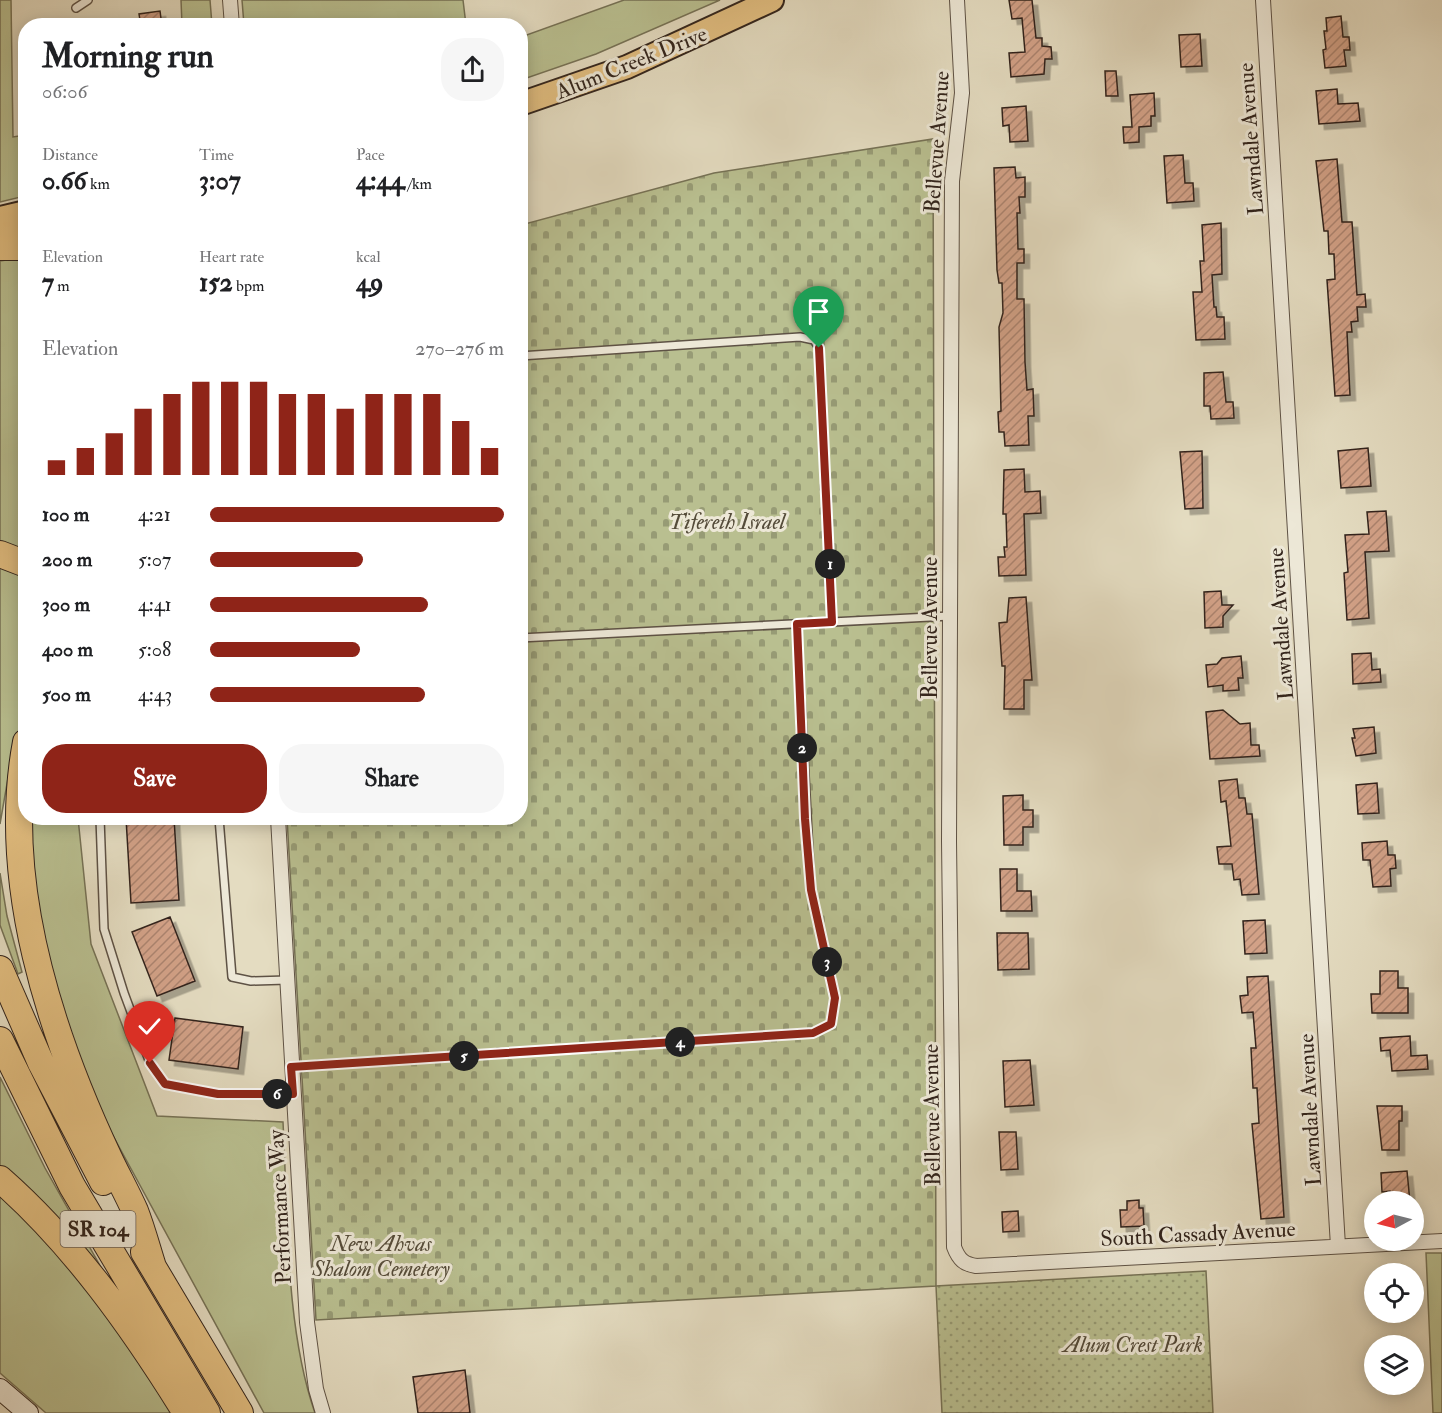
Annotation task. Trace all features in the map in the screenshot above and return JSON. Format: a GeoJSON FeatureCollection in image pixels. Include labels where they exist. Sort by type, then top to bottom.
{"type":"FeatureCollection","features":[{"type":"Feature","properties":{"kind":"highway"},"geometry":{"type":"LineString","coordinates":[[0,247],[18,247]]}},
{"type":"Feature","properties":{"kind":"highway"},"geometry":{"type":"LineString","coordinates":[[0,554],[18,561]]}},
{"type":"Feature","properties":{"kind":"highway"},"geometry":{"type":"LineString","coordinates":[[18,770],[14,784],[8,844],[12,900],[21,942],[68,1068],[135,1211],[153,1267]]}},
{"type":"Feature","properties":{"kind":"highway","name":"SR 104"},"geometry":{"type":"LineString","coordinates":[[0,969],[41,1063],[75,1130],[240,1413]]}},
{"type":"Feature","properties":{"kind":"highway","name":"SR 104"},"geometry":{"type":"LineString","coordinates":[[0,1040],[72,1186],[207,1413]]}},
{"type":"Feature","properties":{"kind":"highway"},"geometry":{"type":"LineString","coordinates":[[0,1179],[53,1232],[89,1273],[164,1376],[187,1413]]}},
{"type":"Feature","properties":{"kind":"main road","name":"Alum Creek Drive"},"geometry":{"type":"LineString","coordinates":[[528,101],[627,68],[772,0]]}},
{"type":"Feature","properties":{"kind":"main road"},"geometry":{"type":"LineString","coordinates":[[0,218],[18,214]]}},
{"type":"Feature","properties":{"kind":"main road"},"geometry":{"type":"LineString","coordinates":[[0,238],[18,234]]}},
{"type":"Feature","properties":{"kind":"main road"},"geometry":{"type":"LineString","coordinates":[[0,1389],[28,1413]]}},
{"type":"Feature","properties":{"kind":"street"},"geometry":{"type":"LineString","coordinates":[[230,0],[231,18]]}},
{"type":"Feature","properties":{"kind":"street","name":"Bellevue Avenue"},"geometry":{"type":"LineString","coordinates":[[957,0],[962,93],[952,181],[949,842],[954,1247],[958,1257]]}},
{"type":"Feature","properties":{"kind":"street","name":"Lawndale Avenue"},"geometry":{"type":"LineString","coordinates":[[1263,0],[1338,1246]]}},
{"type":"Feature","properties":{"kind":"street","name":"Performance Way"},"geometry":{"type":"LineString","coordinates":[[278,825],[307,1322],[316,1389],[323,1413]]}},
{"type":"Feature","properties":{"kind":"street","name":"South Cassady Avenue"},"geometry":{"type":"LineString","coordinates":[[958,1257],[966,1264],[976,1266],[1442,1241]]}},
{"type":"Feature","properties":{"kind":"lane"},"geometry":{"type":"LineString","coordinates":[[76,8],[88,0]]}},
{"type":"Feature","properties":{"kind":"lane"},"geometry":{"type":"LineString","coordinates":[[528,355],[800,337],[814,340],[819,348],[832,622]]}},
{"type":"Feature","properties":{"kind":"lane"},"geometry":{"type":"LineString","coordinates":[[528,638],[950,616]]}},
{"type":"Feature","properties":{"kind":"lane"},"geometry":{"type":"LineString","coordinates":[[291,1067],[813,1033],[831,1024],[835,998],[810,878],[797,624]]}},
{"type":"Feature","properties":{"kind":"lane"},"geometry":{"type":"LineString","coordinates":[[100,825],[104,929],[124,993],[150,1063],[165,1084],[218,1094],[293,1094]]}},
{"type":"Feature","properties":{"kind":"lane"},"geometry":{"type":"LineString","coordinates":[[220,825],[232,977],[250,981],[287,980]]}},
{"type":"Feature","properties":{"kind":"green space"},"geometry":{"type":"Polygon","coordinates":[[[0,0],[11,0],[13,137],[18,136],[18,198],[0,202],[0,0]]]}},
{"type":"Feature","properties":{"kind":"green space"},"geometry":{"type":"Polygon","coordinates":[[[181,0],[210,0],[211,18],[182,18],[181,0]]]}},
{"type":"Feature","properties":{"kind":"green space"},"geometry":{"type":"Polygon","coordinates":[[[242,0],[463,0],[465,18],[243,18],[242,0]]]}},
{"type":"Feature","properties":{"kind":"green space"},"geometry":{"type":"Polygon","coordinates":[[[624,0],[720,0],[596,54],[528,78],[528,34],[624,0]]]}},
{"type":"Feature","properties":{"kind":"green space","name":"Tifereth Israel"},"geometry":{"type":"Polygon","coordinates":[[[933,139],[936,1286],[316,1320],[287,825],[528,825],[528,223],[714,173],[933,139]]]}},
{"type":"Feature","properties":{"kind":"green space"},"geometry":{"type":"Polygon","coordinates":[[[18,258],[18,551],[0,543],[0,261],[18,258]]]}},
{"type":"Feature","properties":{"kind":"green space"},"geometry":{"type":"Polygon","coordinates":[[[0,567],[18,574],[18,739],[12,755],[0,824],[0,567]]]}},
{"type":"Feature","properties":{"kind":"green space"},"geometry":{"type":"Polygon","coordinates":[[[27,825],[79,825],[91,944],[157,1116],[283,1122],[287,1232],[293,1307],[305,1380],[315,1413],[264,1413],[99,1110],[48,986],[27,825]]]}},
{"type":"Feature","properties":{"kind":"green space"},"geometry":{"type":"Polygon","coordinates":[[[0,873],[7,916],[22,972],[18,974],[0,925],[0,873]]]}},
{"type":"Feature","properties":{"kind":"green space"},"geometry":{"type":"Polygon","coordinates":[[[0,1077],[45,1168],[107,1278],[0,1168],[0,1077]]]}},
{"type":"Feature","properties":{"kind":"green space"},"geometry":{"type":"Polygon","coordinates":[[[0,1193],[71,1268],[128,1346],[172,1413],[46,1413],[0,1373],[0,1193]]]}},
{"type":"Feature","properties":{"kind":"green space"},"geometry":{"type":"Polygon","coordinates":[[[1426,1253],[1442,1253],[1442,1413],[1433,1413],[1426,1253]]]}},
{"type":"Feature","properties":{"kind":"green space","name":"Alum Crest Park"},"geometry":{"type":"Polygon","coordinates":[[[1206,1271],[1213,1413],[942,1413],[936,1286],[1206,1271]]]}},
{"type":"Feature","properties":{"kind":"building"},"geometry":{"type":"Polygon","coordinates":[[[1009,0],[1032,0],[1036,38],[1042,38],[1042,46],[1051,47],[1052,59],[1045,59],[1044,74],[1011,77],[1009,53],[1025,52],[1022,18],[1012,19],[1009,0]]]}},
{"type":"Feature","properties":{"kind":"building"},"geometry":{"type":"Polygon","coordinates":[[[160,11],[161,18],[140,18],[139,14],[160,11]]]}},
{"type":"Feature","properties":{"kind":"building"},"geometry":{"type":"Polygon","coordinates":[[[1341,16],[1343,37],[1349,37],[1350,50],[1344,50],[1346,66],[1325,68],[1323,50],[1326,49],[1324,31],[1327,31],[1326,18],[1341,16]]]}},
{"type":"Feature","properties":{"kind":"building"},"geometry":{"type":"Polygon","coordinates":[[[1200,34],[1202,66],[1181,67],[1179,35],[1200,34]]]}},
{"type":"Feature","properties":{"kind":"building"},"geometry":{"type":"Polygon","coordinates":[[[1105,71],[1116,71],[1118,96],[1106,96],[1105,71]]]}},
{"type":"Feature","properties":{"kind":"building"},"geometry":{"type":"Polygon","coordinates":[[[1337,89],[1338,104],[1358,103],[1360,121],[1319,124],[1316,91],[1337,89]]]}},
{"type":"Feature","properties":{"kind":"building"},"geometry":{"type":"Polygon","coordinates":[[[1154,93],[1155,116],[1151,116],[1151,126],[1139,127],[1139,142],[1124,143],[1123,127],[1132,127],[1130,95],[1154,93]]]}},
{"type":"Feature","properties":{"kind":"building"},"geometry":{"type":"Polygon","coordinates":[[[1026,106],[1028,141],[1010,142],[1009,125],[1003,126],[1002,108],[1026,106]]]}},
{"type":"Feature","properties":{"kind":"building"},"geometry":{"type":"Polygon","coordinates":[[[1183,155],[1185,183],[1193,183],[1194,201],[1167,203],[1164,156],[1183,155]]]}},
{"type":"Feature","properties":{"kind":"building"},"geometry":{"type":"Polygon","coordinates":[[[1337,159],[1342,222],[1352,222],[1357,295],[1365,294],[1366,307],[1357,307],[1358,321],[1351,322],[1352,332],[1347,332],[1350,395],[1335,396],[1327,280],[1335,279],[1334,254],[1329,254],[1328,231],[1324,231],[1316,161],[1337,159]]]}},
{"type":"Feature","properties":{"kind":"building"},"geometry":{"type":"Polygon","coordinates":[[[1015,167],[1016,178],[1025,177],[1025,197],[1019,197],[1020,213],[1017,213],[1018,249],[1024,249],[1024,263],[1017,263],[1017,299],[1024,299],[1027,390],[1033,389],[1034,416],[1028,416],[1029,445],[1005,446],[1004,432],[999,432],[998,412],[1001,411],[999,327],[1003,313],[1002,283],[999,283],[997,270],[994,168],[1015,167]]]}},
{"type":"Feature","properties":{"kind":"building"},"geometry":{"type":"Polygon","coordinates":[[[1221,223],[1222,274],[1212,275],[1214,307],[1216,307],[1217,317],[1224,317],[1225,339],[1196,340],[1193,292],[1202,292],[1200,261],[1204,261],[1202,225],[1221,223]]]}},
{"type":"Feature","properties":{"kind":"building"},"geometry":{"type":"Polygon","coordinates":[[[1223,372],[1226,402],[1233,402],[1234,418],[1211,419],[1210,406],[1204,406],[1204,373],[1223,372]]]}},
{"type":"Feature","properties":{"kind":"building"},"geometry":{"type":"Polygon","coordinates":[[[1368,448],[1371,486],[1341,488],[1338,451],[1368,448]]]}},
{"type":"Feature","properties":{"kind":"building"},"geometry":{"type":"Polygon","coordinates":[[[1202,451],[1203,508],[1185,509],[1180,452],[1202,451]]]}},
{"type":"Feature","properties":{"kind":"building"},"geometry":{"type":"Polygon","coordinates":[[[1024,469],[1025,492],[1040,491],[1041,513],[1024,514],[1026,575],[999,576],[998,557],[1005,557],[1004,547],[1007,547],[1006,514],[1003,514],[1004,470],[1024,469]]]}},
{"type":"Feature","properties":{"kind":"building"},"geometry":{"type":"Polygon","coordinates":[[[1386,511],[1389,551],[1365,552],[1369,618],[1347,620],[1344,573],[1348,572],[1345,535],[1369,534],[1367,512],[1386,511]]]}},
{"type":"Feature","properties":{"kind":"building"},"geometry":{"type":"Polygon","coordinates":[[[1221,591],[1222,605],[1233,605],[1223,616],[1223,627],[1205,628],[1204,592],[1221,591]]]}},
{"type":"Feature","properties":{"kind":"building"},"geometry":{"type":"Polygon","coordinates":[[[1026,597],[1032,680],[1024,680],[1024,709],[1004,709],[1005,666],[1002,666],[999,623],[1007,622],[1009,598],[1026,597]]]}},
{"type":"Feature","properties":{"kind":"building"},"geometry":{"type":"Polygon","coordinates":[[[1371,653],[1372,670],[1380,669],[1381,682],[1353,684],[1352,654],[1371,653]]]}},
{"type":"Feature","properties":{"kind":"building"},"geometry":{"type":"Polygon","coordinates":[[[1241,656],[1243,678],[1238,678],[1239,690],[1223,691],[1223,685],[1208,687],[1206,665],[1217,664],[1222,658],[1241,656]]]}},
{"type":"Feature","properties":{"kind":"building"},"geometry":{"type":"Polygon","coordinates":[[[1223,710],[1240,724],[1250,723],[1251,745],[1259,745],[1260,756],[1210,759],[1206,712],[1223,710]]]}},
{"type":"Feature","properties":{"kind":"building"},"geometry":{"type":"Polygon","coordinates":[[[1374,727],[1376,753],[1356,756],[1352,738],[1355,738],[1353,729],[1374,727]]]}},
{"type":"Feature","properties":{"kind":"building"},"geometry":{"type":"Polygon","coordinates":[[[1237,779],[1239,798],[1245,798],[1247,814],[1252,814],[1259,894],[1242,895],[1240,879],[1234,880],[1232,864],[1219,864],[1217,847],[1231,846],[1226,801],[1221,802],[1219,781],[1237,779]]]}},
{"type":"Feature","properties":{"kind":"building"},"geometry":{"type":"Polygon","coordinates":[[[1377,783],[1379,813],[1358,814],[1356,785],[1377,783]]]}},
{"type":"Feature","properties":{"kind":"building"},"geometry":{"type":"Polygon","coordinates":[[[1023,795],[1023,810],[1033,810],[1033,827],[1023,827],[1023,845],[1004,845],[1003,796],[1023,795]]]}},
{"type":"Feature","properties":{"kind":"building"},"geometry":{"type":"Polygon","coordinates":[[[126,825],[174,825],[179,900],[131,903],[126,825]]]}},
{"type":"Feature","properties":{"kind":"building"},"geometry":{"type":"Polygon","coordinates":[[[1387,841],[1388,855],[1395,855],[1396,868],[1390,869],[1391,886],[1373,887],[1370,860],[1363,860],[1362,843],[1387,841]]]}},
{"type":"Feature","properties":{"kind":"building"},"geometry":{"type":"Polygon","coordinates":[[[1000,869],[1017,869],[1017,891],[1031,891],[1032,911],[1001,911],[1000,869]]]}},
{"type":"Feature","properties":{"kind":"building"},"geometry":{"type":"Polygon","coordinates":[[[170,917],[195,981],[157,996],[132,932],[170,917]]]}},
{"type":"Feature","properties":{"kind":"building"},"geometry":{"type":"Polygon","coordinates":[[[1265,920],[1267,953],[1245,954],[1243,921],[1265,920]]]}},
{"type":"Feature","properties":{"kind":"building"},"geometry":{"type":"Polygon","coordinates":[[[997,933],[1028,933],[1029,969],[998,970],[997,933]]]}},
{"type":"Feature","properties":{"kind":"building"},"geometry":{"type":"Polygon","coordinates":[[[1380,971],[1398,971],[1398,988],[1408,988],[1408,1013],[1372,1013],[1371,994],[1380,994],[1380,971]]]}},
{"type":"Feature","properties":{"kind":"building"},"geometry":{"type":"Polygon","coordinates":[[[1268,976],[1284,1217],[1261,1219],[1252,1124],[1259,1123],[1257,1088],[1253,1088],[1251,1048],[1256,1048],[1253,1012],[1242,1013],[1240,996],[1248,995],[1247,977],[1268,976]]]}},
{"type":"Feature","properties":{"kind":"building"},"geometry":{"type":"Polygon","coordinates":[[[175,1018],[243,1027],[238,1069],[169,1060],[175,1018]]]}},
{"type":"Feature","properties":{"kind":"building"},"geometry":{"type":"Polygon","coordinates":[[[1410,1036],[1411,1056],[1427,1055],[1428,1069],[1392,1071],[1390,1050],[1381,1051],[1380,1038],[1410,1036]]]}},
{"type":"Feature","properties":{"kind":"building"},"geometry":{"type":"Polygon","coordinates":[[[1030,1060],[1034,1105],[1005,1107],[1003,1061],[1030,1060]]]}},
{"type":"Feature","properties":{"kind":"building"},"geometry":{"type":"Polygon","coordinates":[[[1377,1106],[1402,1106],[1402,1121],[1399,1121],[1399,1150],[1382,1150],[1377,1106]]]}},
{"type":"Feature","properties":{"kind":"building"},"geometry":{"type":"Polygon","coordinates":[[[999,1132],[1016,1132],[1018,1169],[1001,1170],[999,1132]]]}},
{"type":"Feature","properties":{"kind":"building"},"geometry":{"type":"Polygon","coordinates":[[[1407,1171],[1409,1191],[1382,1191],[1381,1173],[1407,1171]]]}},
{"type":"Feature","properties":{"kind":"building"},"geometry":{"type":"Polygon","coordinates":[[[1139,1200],[1139,1208],[1143,1208],[1144,1226],[1121,1227],[1120,1210],[1127,1210],[1127,1201],[1139,1200]]]}},
{"type":"Feature","properties":{"kind":"building"},"geometry":{"type":"Polygon","coordinates":[[[1018,1211],[1019,1231],[1003,1232],[1002,1212],[1018,1211]]]}},
{"type":"Feature","properties":{"kind":"building"},"geometry":{"type":"Polygon","coordinates":[[[465,1370],[470,1413],[418,1413],[413,1377],[465,1370]]]}},
{"type":"Feature","properties":{"kind":"route"},"geometry":{"type":"LineString","coordinates":[[150,1063],[165,1084],[218,1094],[293,1094],[291,1067],[813,1033],[831,1024],[835,998],[811,890],[805,819],[797,624],[832,622],[819,348]]}},
{"type":"Feature","properties":{"kind":"park label","name":"New Ahvas Shalom Cemetery"},"geometry":{"type":"Point","coordinates":[381,1256]}}]}
